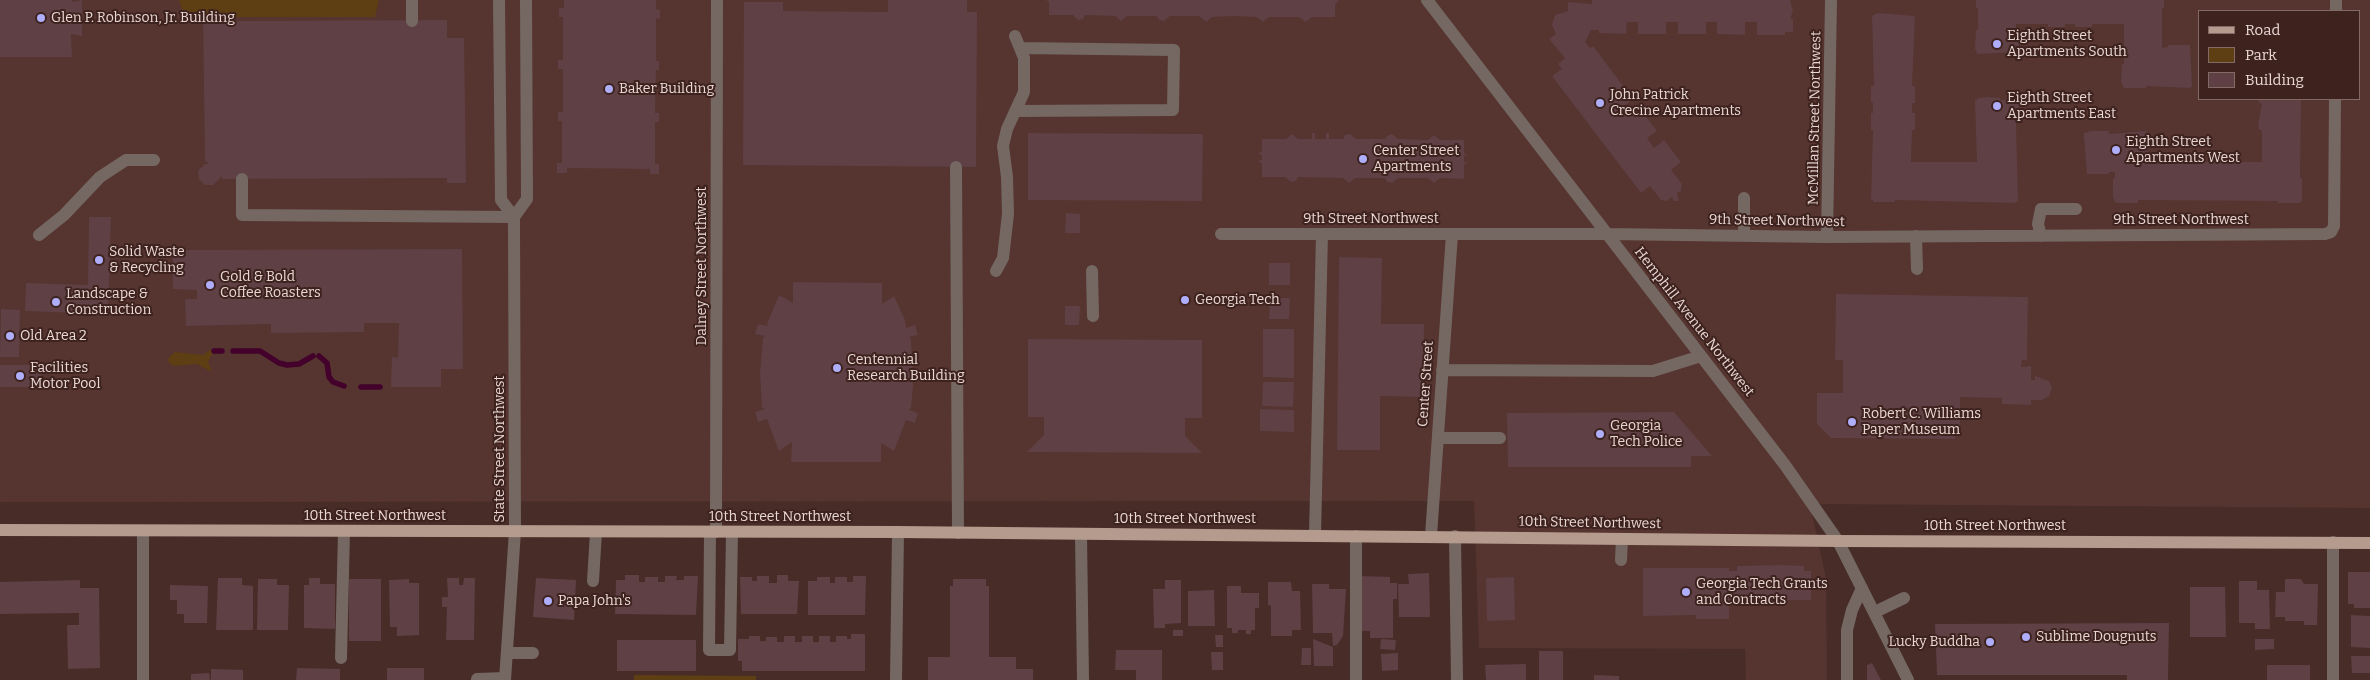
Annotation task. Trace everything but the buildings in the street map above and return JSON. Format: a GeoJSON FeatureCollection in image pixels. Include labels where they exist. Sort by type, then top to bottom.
{"type":"FeatureCollection","features":[{"type":"Feature","properties":{"kind":"main road","name":"10th Street Northwest"},"geometry":{"type":"LineString","coordinates":[[0,530],[898,532],[1838,541],[2370,543]]}},
{"type":"Feature","properties":{"kind":"street"},"geometry":{"type":"LineString","coordinates":[[412,0],[412,21]]}},
{"type":"Feature","properties":{"kind":"street"},"geometry":{"type":"LineString","coordinates":[[499,0],[501,200],[514,217]]}},
{"type":"Feature","properties":{"kind":"street"},"geometry":{"type":"LineString","coordinates":[[514,217],[527,199],[526,0]]}},
{"type":"Feature","properties":{"kind":"street","name":"Dalney Street Northwest"},"geometry":{"type":"LineString","coordinates":[[717,0],[713,532],[709,650],[730,650],[732,532]]}},
{"type":"Feature","properties":{"kind":"street","name":"Hemphill Avenue Northwest"},"geometry":{"type":"LineString","coordinates":[[1427,0],[1785,465],[1838,541],[1908,680]]}},
{"type":"Feature","properties":{"kind":"street","name":"McMillan Street Northwest"},"geometry":{"type":"LineString","coordinates":[[1827,237],[1831,0]]}},
{"type":"Feature","properties":{"kind":"street"},"geometry":{"type":"LineString","coordinates":[[996,271],[1003,258],[1008,214],[1007,177],[1002,146],[1015,111],[1024,92],[1024,58],[1018,42],[1174,50],[1173,110],[1015,111]]}},
{"type":"Feature","properties":{"kind":"street","name":"9th Street Northwest"},"geometry":{"type":"LineString","coordinates":[[1221,234],[1607,234],[1827,237],[2325,234],[2331,232],[2334,226],[2335,100]]}},
{"type":"Feature","properties":{"kind":"street"},"geometry":{"type":"LineString","coordinates":[[39,235],[64,215],[100,177],[126,160],[154,160]]}},
{"type":"Feature","properties":{"kind":"street"},"geometry":{"type":"LineString","coordinates":[[956,167],[958,533]]}},
{"type":"Feature","properties":{"kind":"street"},"geometry":{"type":"LineString","coordinates":[[242,179],[242,215],[514,217]]}},
{"type":"Feature","properties":{"kind":"street"},"geometry":{"type":"LineString","coordinates":[[1744,198],[1744,235]]}},
{"type":"Feature","properties":{"kind":"street"},"geometry":{"type":"LineString","coordinates":[[2041,236],[2038,224],[2041,209],[2076,209]]}},
{"type":"Feature","properties":{"kind":"street","name":"State Street Northwest"},"geometry":{"type":"LineString","coordinates":[[505,679],[515,531],[514,217]]}},
{"type":"Feature","properties":{"kind":"street"},"geometry":{"type":"LineString","coordinates":[[1315,535],[1322,234]]}},
{"type":"Feature","properties":{"kind":"street","name":"Center Street"},"geometry":{"type":"LineString","coordinates":[[1431,536],[1452,234]]}},
{"type":"Feature","properties":{"kind":"street"},"geometry":{"type":"LineString","coordinates":[[1916,236],[1917,269]]}},
{"type":"Feature","properties":{"kind":"street"},"geometry":{"type":"LineString","coordinates":[[1092,272],[1093,316]]}},
{"type":"Feature","properties":{"kind":"street"},"geometry":{"type":"LineString","coordinates":[[1442,370],[1653,371],[1701,356]]}},
{"type":"Feature","properties":{"kind":"street"},"geometry":{"type":"LineString","coordinates":[[1438,438],[1500,438]]}},
{"type":"Feature","properties":{"kind":"street"},"geometry":{"type":"LineString","coordinates":[[142,680],[143,530]]}},
{"type":"Feature","properties":{"kind":"street"},"geometry":{"type":"LineString","coordinates":[[341,658],[344,531]]}},
{"type":"Feature","properties":{"kind":"street"},"geometry":{"type":"LineString","coordinates":[[593,581],[596,532]]}},
{"type":"Feature","properties":{"kind":"street"},"geometry":{"type":"LineString","coordinates":[[896,680],[898,532]]}},
{"type":"Feature","properties":{"kind":"street"},"geometry":{"type":"LineString","coordinates":[[1081,534],[1083,680]]}},
{"type":"Feature","properties":{"kind":"street"},"geometry":{"type":"LineString","coordinates":[[1356,536],[1356,680]]}},
{"type":"Feature","properties":{"kind":"street"},"geometry":{"type":"LineString","coordinates":[[1455,536],[1457,680]]}},
{"type":"Feature","properties":{"kind":"street"},"geometry":{"type":"LineString","coordinates":[[1621,560],[1622,539]]}},
{"type":"Feature","properties":{"kind":"street"},"geometry":{"type":"LineString","coordinates":[[2333,542],[2333,680]]}},
{"type":"Feature","properties":{"kind":"street"},"geometry":{"type":"LineString","coordinates":[[1847,680],[1847,630],[1852,610],[1862,588]]}},
{"type":"Feature","properties":{"kind":"street"},"geometry":{"type":"LineString","coordinates":[[1874,612],[1904,598]]}},
{"type":"Feature","properties":{"kind":"street"},"geometry":{"type":"LineString","coordinates":[[507,653],[533,654]]}},
{"type":"Feature","properties":{"kind":"street"},"geometry":{"type":"LineString","coordinates":[[477,680],[505,679]]}},
{"type":"Feature","properties":{"kind":"shaded area","name":"Georgia Tech"},"geometry":{"type":"Polygon","coordinates":[[[0,0],[2370,0],[2370,508],[1810,504],[1826,578],[1827,680],[1746,680],[1745,649],[1479,648],[1474,501],[0,502],[0,0]]]}},
{"type":"Feature","properties":{"kind":"green space"},"geometry":{"type":"Polygon","coordinates":[[[179,0],[379,0],[375,17],[185,17],[179,0]]]}},
{"type":"Feature","properties":{"kind":"green space"},"geometry":{"type":"Polygon","coordinates":[[[210,350],[214,351],[208,362],[212,372],[197,364],[173,366],[168,361],[169,357],[175,352],[203,355],[210,350]]]}},
{"type":"Feature","properties":{"kind":"green space"},"geometry":{"type":"Polygon","coordinates":[[[634,675],[756,676],[756,680],[634,680],[634,675]]]}},
{"type":"Feature","properties":{"kind":"waterway"},"geometry":{"type":"LineString","coordinates":[[214,351],[222,351]]}},
{"type":"Feature","properties":{"kind":"waterway"},"geometry":{"type":"LineString","coordinates":[[233,351],[260,351],[279,363],[287,365],[299,364],[313,356]]}},
{"type":"Feature","properties":{"kind":"waterway"},"geometry":{"type":"LineString","coordinates":[[319,356],[327,363],[329,377],[333,382],[344,386]]}},
{"type":"Feature","properties":{"kind":"waterway"},"geometry":{"type":"LineString","coordinates":[[361,387],[380,387]]}},
{"type":"Feature","properties":{"kind":"place","name":"Glen P. Robinson, Jr. Building"},"geometry":{"type":"Point","coordinates":[41,18]}},
{"type":"Feature","properties":{"kind":"place","name":"Eighth Street Apartments South"},"geometry":{"type":"Point","coordinates":[1997,44]}},
{"type":"Feature","properties":{"kind":"place","name":"Baker Building"},"geometry":{"type":"Point","coordinates":[609,89]}},
{"type":"Feature","properties":{"kind":"place","name":"John Patrick Crecine Apartments"},"geometry":{"type":"Point","coordinates":[1600,103]}},
{"type":"Feature","properties":{"kind":"place","name":"Eighth Street Apartments East"},"geometry":{"type":"Point","coordinates":[1997,106]}},
{"type":"Feature","properties":{"kind":"place","name":"Eighth Street Apartments West"},"geometry":{"type":"Point","coordinates":[2116,150]}},
{"type":"Feature","properties":{"kind":"place","name":"Center Street Apartments"},"geometry":{"type":"Point","coordinates":[1363,159]}},
{"type":"Feature","properties":{"kind":"place","name":"Solid Waste & Recycling"},"geometry":{"type":"Point","coordinates":[99,260]}},
{"type":"Feature","properties":{"kind":"place","name":"Gold & Bold Coffee Roasters"},"geometry":{"type":"Point","coordinates":[210,285]}},
{"type":"Feature","properties":{"kind":"place","name":"Georgia Tech"},"geometry":{"type":"Point","coordinates":[1185,300]}},
{"type":"Feature","properties":{"kind":"place","name":"Landscape & Construction"},"geometry":{"type":"Point","coordinates":[56,302]}},
{"type":"Feature","properties":{"kind":"place","name":"Old Area 2"},"geometry":{"type":"Point","coordinates":[10,336]}},
{"type":"Feature","properties":{"kind":"place","name":"Centennial Research Building"},"geometry":{"type":"Point","coordinates":[837,368]}},
{"type":"Feature","properties":{"kind":"place","name":"Facilities Motor Pool"},"geometry":{"type":"Point","coordinates":[20,376]}},
{"type":"Feature","properties":{"kind":"place","name":"Robert C. Williams Paper Museum"},"geometry":{"type":"Point","coordinates":[1852,422]}},
{"type":"Feature","properties":{"kind":"place","name":"Georgia Tech Police"},"geometry":{"type":"Point","coordinates":[1600,434]}},
{"type":"Feature","properties":{"kind":"place","name":"Georgia Tech Grants and Contracts"},"geometry":{"type":"Point","coordinates":[1686,592]}},
{"type":"Feature","properties":{"kind":"place","name":"Papa John's"},"geometry":{"type":"Point","coordinates":[548,601]}},
{"type":"Feature","properties":{"kind":"place","name":"Sublime Dougnuts"},"geometry":{"type":"Point","coordinates":[2026,637]}},
{"type":"Feature","properties":{"kind":"place","name":"Lucky Buddha"},"geometry":{"type":"Point","coordinates":[1990,642]}}]}
